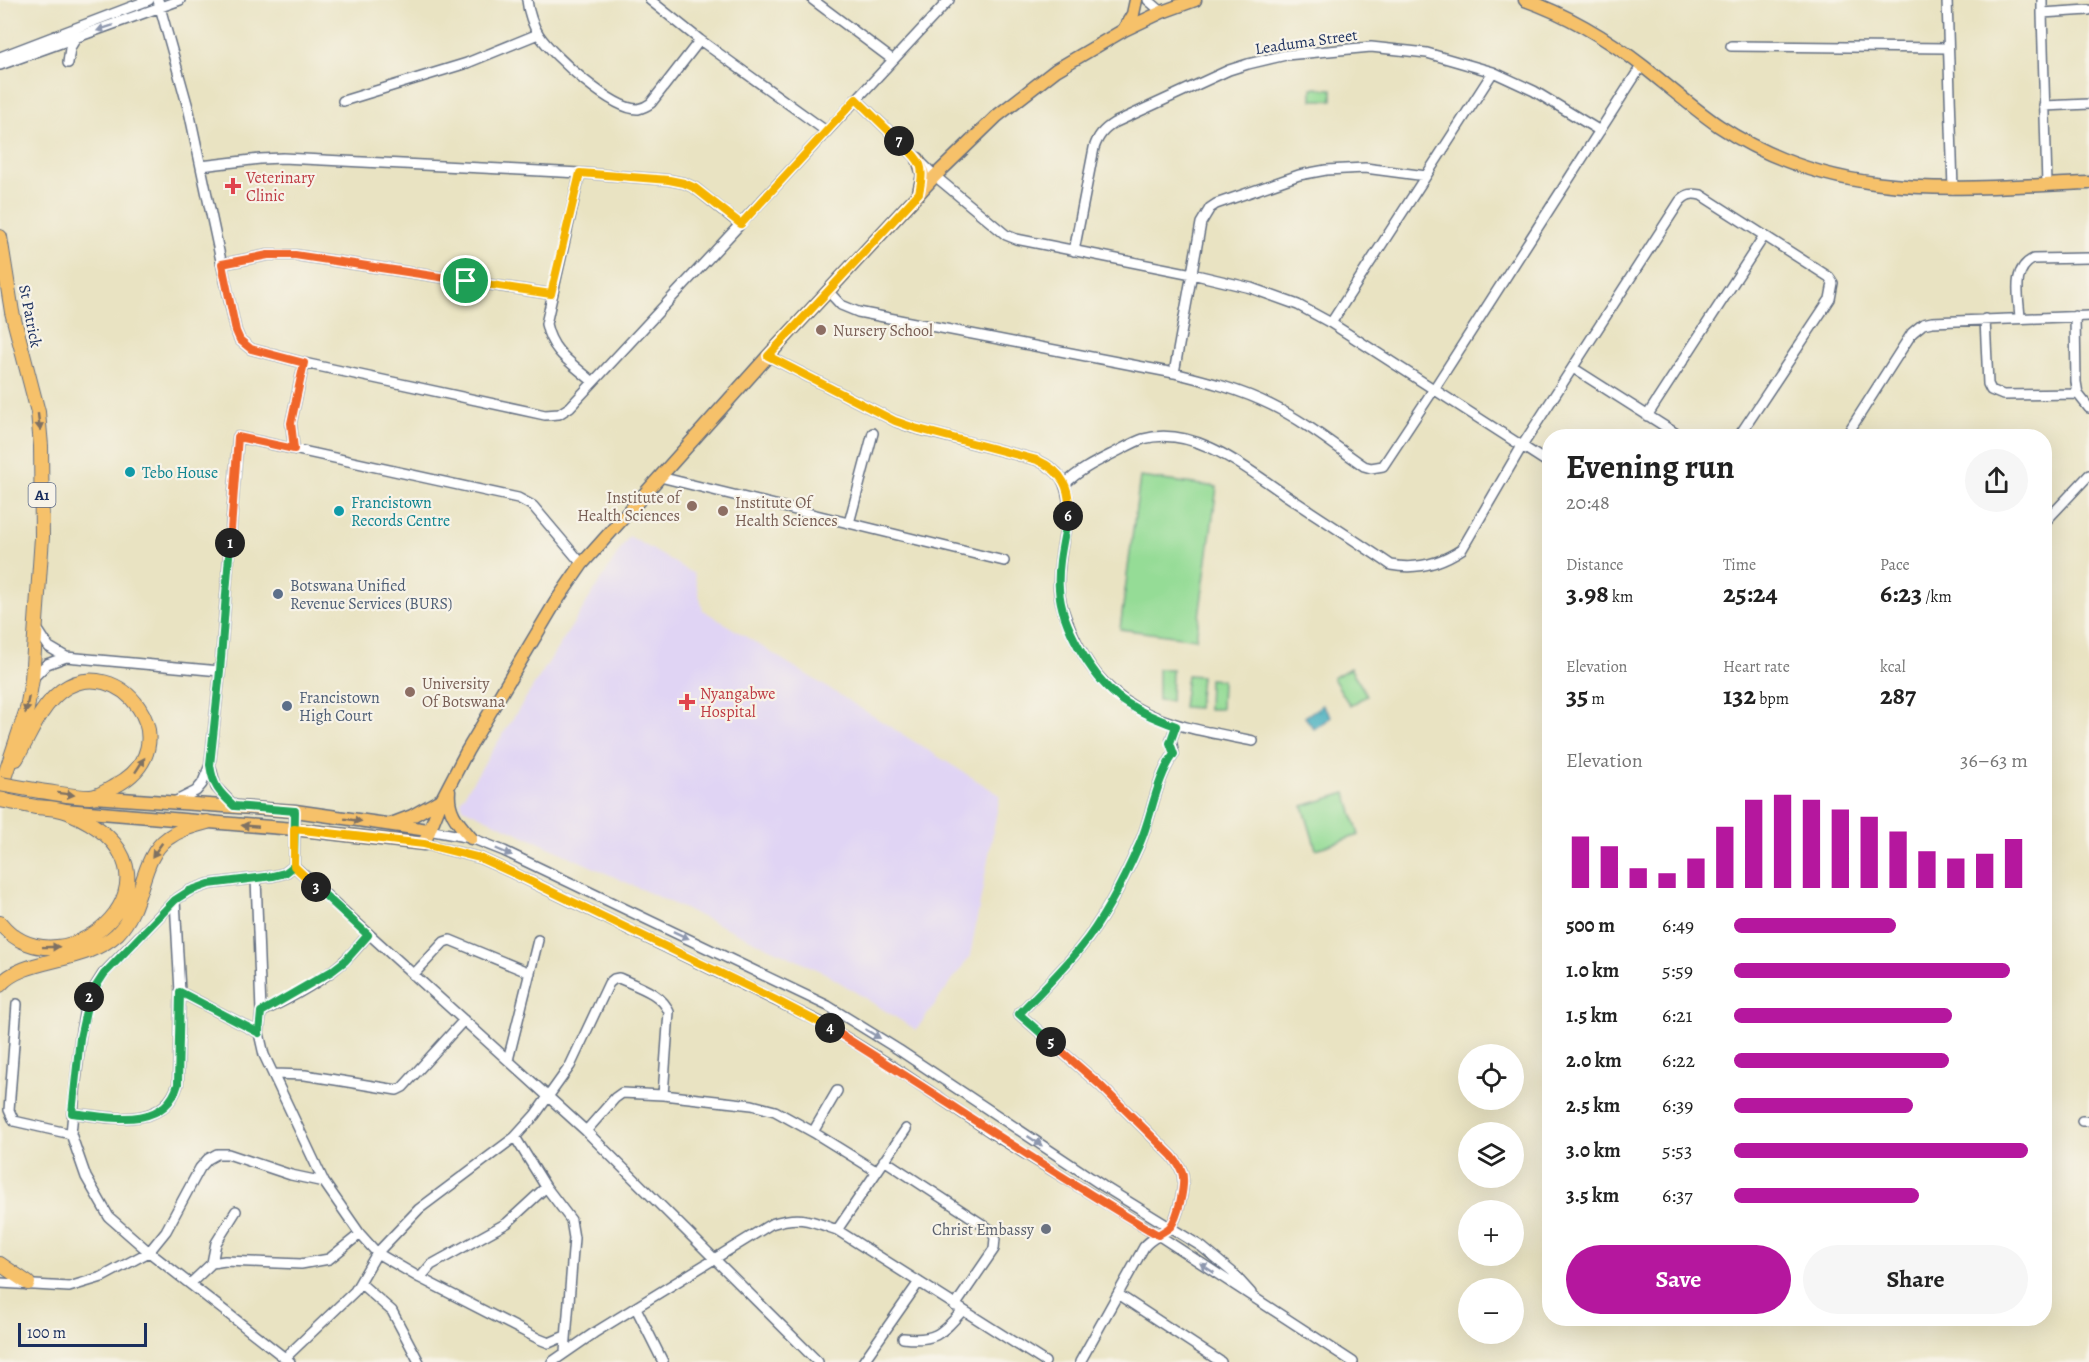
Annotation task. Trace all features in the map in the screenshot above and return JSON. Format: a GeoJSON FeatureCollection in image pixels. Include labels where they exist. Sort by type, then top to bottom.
{"type":"FeatureCollection","features":[{"type":"Feature","properties":{"kind":"highway","name":"St Patrick"},"geometry":{"type":"LineString","coordinates":[[0,237],[12,312],[24,366],[38,412],[41,446],[42,537],[35,626]]}},
{"type":"Feature","properties":{"kind":"highway","name":"A1"},"geometry":{"type":"LineString","coordinates":[[1,785],[27,709],[32,679],[35,626]]}},
{"type":"Feature","properties":{"kind":"highway"},"geometry":{"type":"LineString","coordinates":[[98,682],[123,691],[132,699],[146,721],[148,750],[143,762],[124,781],[93,797],[1,785],[26,744],[38,717],[62,690],[73,685],[98,682]]}},
{"type":"Feature","properties":{"kind":"highway"},"geometry":{"type":"LineString","coordinates":[[0,747],[18,736]]}},
{"type":"Feature","properties":{"kind":"highway"},"geometry":{"type":"LineString","coordinates":[[0,800],[65,810],[91,823],[105,833],[119,851],[127,869],[128,881],[122,904],[105,926],[66,946],[41,947],[23,941],[11,934],[0,922]]}},
{"type":"Feature","properties":{"kind":"highway"},"geometry":{"type":"LineString","coordinates":[[0,985],[14,974],[86,953],[110,939],[130,917],[137,903],[152,856],[159,846],[185,828],[207,822]]}},
{"type":"Feature","properties":{"kind":"highway"},"geometry":{"type":"LineString","coordinates":[[0,1264],[28,1284]]}},
{"type":"Feature","properties":{"kind":"main road"},"geometry":{"type":"LineString","coordinates":[[1124,30],[1134,14],[1136,0]]}},
{"type":"Feature","properties":{"kind":"main road"},"geometry":{"type":"LineString","coordinates":[[65,810],[294,829],[424,844],[442,798],[466,751],[543,623],[582,564],[768,356],[935,176],[997,116],[1056,70],[1124,30],[1195,0]]}},
{"type":"Feature","properties":{"kind":"main road"},"geometry":{"type":"LineString","coordinates":[[1525,0],[1569,19],[1607,41],[1642,65],[1718,125],[1777,157],[1819,173],[1850,180],[1917,188],[1953,189],[2089,183]]}},
{"type":"Feature","properties":{"kind":"main road"},"geometry":{"type":"LineString","coordinates":[[918,159],[923,175],[919,193]]}},
{"type":"Feature","properties":{"kind":"main road"},"geometry":{"type":"LineString","coordinates":[[450,783],[448,801],[451,812],[471,838]]}},
{"type":"Feature","properties":{"kind":"main road"},"geometry":{"type":"LineString","coordinates":[[93,797],[295,811],[428,830]]}},
{"type":"Feature","properties":{"kind":"main road"},"geometry":{"type":"LineString","coordinates":[[388,825],[412,816],[442,798]]}},
{"type":"Feature","properties":{"kind":"street"},"geometry":{"type":"LineString","coordinates":[[0,57],[149,0]]}},
{"type":"Feature","properties":{"kind":"street"},"geometry":{"type":"LineString","coordinates":[[0,65],[76,38],[160,4],[180,0]]}},
{"type":"Feature","properties":{"kind":"street"},"geometry":{"type":"LineString","coordinates":[[527,0],[538,34],[554,53],[580,78],[623,105],[639,109],[651,103],[700,39]]}},
{"type":"Feature","properties":{"kind":"street"},"geometry":{"type":"LineString","coordinates":[[650,0],[826,131]]}},
{"type":"Feature","properties":{"kind":"street"},"geometry":{"type":"LineString","coordinates":[[813,0],[893,60]]}},
{"type":"Feature","properties":{"kind":"street"},"geometry":{"type":"LineString","coordinates":[[160,4],[189,111],[236,331],[240,340],[251,349],[304,363],[545,414],[559,414],[570,407],[949,0]]}},
{"type":"Feature","properties":{"kind":"street"},"geometry":{"type":"LineString","coordinates":[[1148,0],[1162,12]]}},
{"type":"Feature","properties":{"kind":"street"},"geometry":{"type":"LineString","coordinates":[[1947,0],[1953,189]]}},
{"type":"Feature","properties":{"kind":"street"},"geometry":{"type":"LineString","coordinates":[[2042,0],[2047,185]]}},
{"type":"Feature","properties":{"kind":"street"},"geometry":{"type":"LineString","coordinates":[[2042,13],[2089,10]]}},
{"type":"Feature","properties":{"kind":"street"},"geometry":{"type":"LineString","coordinates":[[344,101],[467,63],[538,34]]}},
{"type":"Feature","properties":{"kind":"street"},"geometry":{"type":"LineString","coordinates":[[46,49],[60,54],[68,63],[70,48],[76,38]]}},
{"type":"Feature","properties":{"kind":"street"},"geometry":{"type":"LineString","coordinates":[[1731,46],[1948,48]]}},
{"type":"Feature","properties":{"kind":"street","name":"Leaduma Street"},"geometry":{"type":"LineString","coordinates":[[1074,251],[1094,148],[1104,130],[1114,123],[1229,70],[1286,55],[1371,47],[1427,53],[1493,72],[1534,91],[1600,131]]}},
{"type":"Feature","properties":{"kind":"street"},"geometry":{"type":"LineString","coordinates":[[828,291],[841,305],[858,312],[1174,373],[1209,382],[1271,405],[1302,423],[1364,466],[1371,468],[1383,466],[1642,65]]}},
{"type":"Feature","properties":{"kind":"street"},"geometry":{"type":"LineString","coordinates":[[1331,323],[1493,72]]}},
{"type":"Feature","properties":{"kind":"street"},"geometry":{"type":"LineString","coordinates":[[856,99],[935,176],[1006,235],[1192,274],[1275,296],[1331,323],[1542,459]]}},
{"type":"Feature","properties":{"kind":"street"},"geometry":{"type":"LineString","coordinates":[[2044,106],[2089,105]]}},
{"type":"Feature","properties":{"kind":"street"},"geometry":{"type":"LineString","coordinates":[[201,166],[283,158],[580,173],[669,180],[695,188],[741,224]]}},
{"type":"Feature","properties":{"kind":"street"},"geometry":{"type":"LineString","coordinates":[[1174,373],[1201,223],[1204,215],[1216,204],[1276,182],[1326,170],[1365,168],[1426,176]]}},
{"type":"Feature","properties":{"kind":"street"},"geometry":{"type":"LineString","coordinates":[[580,173],[546,324],[554,348],[593,382]]}},
{"type":"Feature","properties":{"kind":"street"},"geometry":{"type":"LineString","coordinates":[[1065,484],[1085,468],[1141,439],[1182,438],[1226,455],[1247,467],[1391,565],[1414,567],[1442,560],[1462,549],[1522,446],[1680,201],[1692,193],[1701,195],[1829,277],[1833,283],[1830,299],[1744,429]]}},
{"type":"Feature","properties":{"kind":"street"},"geometry":{"type":"LineString","coordinates":[[1647,416],[1764,236]]}},
{"type":"Feature","properties":{"kind":"street"},"geometry":{"type":"LineString","coordinates":[[222,264],[268,255],[295,255],[551,294]]}},
{"type":"Feature","properties":{"kind":"street"},"geometry":{"type":"LineString","coordinates":[[2020,318],[2018,276],[2020,269],[2026,263],[2032,259],[2089,258]]}},
{"type":"Feature","properties":{"kind":"street"},"geometry":{"type":"LineString","coordinates":[[2075,316],[2076,382],[2078,394],[2089,408]]}},
{"type":"Feature","properties":{"kind":"street"},"geometry":{"type":"LineString","coordinates":[[1851,429],[1917,328],[1932,322],[2089,316]]}},
{"type":"Feature","properties":{"kind":"street"},"geometry":{"type":"LineString","coordinates":[[1985,319],[1988,384],[1991,390],[2003,395],[2078,394]]}},
{"type":"Feature","properties":{"kind":"street"},"geometry":{"type":"LineString","coordinates":[[768,356],[895,421],[1037,460],[1060,474],[1065,484],[1069,508],[1059,588],[1060,603],[1082,652],[1117,696],[1146,714],[1176,726],[1253,741],[1210,732]]}},
{"type":"Feature","properties":{"kind":"street"},"geometry":{"type":"LineString","coordinates":[[294,449],[291,423],[304,363]]}},
{"type":"Feature","properties":{"kind":"street"},"geometry":{"type":"LineString","coordinates":[[1573,368],[1668,429]]}},
{"type":"Feature","properties":{"kind":"street"},"geometry":{"type":"LineString","coordinates":[[849,523],[873,433]]}},
{"type":"Feature","properties":{"kind":"street"},"geometry":{"type":"LineString","coordinates":[[173,802],[196,791],[210,765],[220,671],[238,437],[518,498],[533,506],[582,564]]}},
{"type":"Feature","properties":{"kind":"street"},"geometry":{"type":"LineString","coordinates":[[2052,514],[2089,475]]}},
{"type":"Feature","properties":{"kind":"street"},"geometry":{"type":"LineString","coordinates":[[660,477],[1004,561]]}},
{"type":"Feature","properties":{"kind":"street"},"geometry":{"type":"LineString","coordinates":[[35,626],[49,647],[66,657],[220,671]]}},
{"type":"Feature","properties":{"kind":"street"},"geometry":{"type":"LineString","coordinates":[[32,679],[47,664],[66,657]]}},
{"type":"Feature","properties":{"kind":"street"},"geometry":{"type":"LineString","coordinates":[[1080,1362],[1144,1248],[1150,1240],[1170,1227],[1175,1218],[1183,1187],[1183,1177],[1179,1164],[1172,1156],[1100,1085],[1019,1014],[1083,945],[1110,903],[1151,815],[1166,764],[1174,754],[1170,743],[1176,726]]}},
{"type":"Feature","properties":{"kind":"street"},"geometry":{"type":"LineString","coordinates":[[210,765],[216,787],[234,806]]}},
{"type":"Feature","properties":{"kind":"street"},"geometry":{"type":"LineString","coordinates":[[295,811],[294,866],[586,1131],[818,1362]]}},
{"type":"Feature","properties":{"kind":"street"},"geometry":{"type":"LineString","coordinates":[[428,830],[471,838],[556,876],[828,1006],[899,1050],[1067,1163],[1202,1247],[1232,1272],[1257,1299]]}},
{"type":"Feature","properties":{"kind":"street"},"geometry":{"type":"LineString","coordinates":[[424,844],[480,858],[824,1024],[889,1064],[1004,1141],[1158,1235],[1353,1362]]}},
{"type":"Feature","properties":{"kind":"street"},"geometry":{"type":"LineString","coordinates":[[294,866],[285,873],[209,884],[189,891],[175,900],[104,974],[91,993],[80,1038],[71,1134],[76,1154],[97,1199],[109,1217],[149,1252],[287,1360],[355,1291],[377,1254],[419,1209],[515,1137],[535,1115],[579,1050],[609,983],[619,978],[660,998],[666,1004],[669,1012],[663,1095]]}},
{"type":"Feature","properties":{"kind":"street"},"geometry":{"type":"LineString","coordinates":[[256,878],[261,1012],[259,1033],[264,1055],[324,1182],[360,1234],[377,1254],[539,1339],[549,1343],[565,1336]]}},
{"type":"Feature","properties":{"kind":"street"},"geometry":{"type":"LineString","coordinates":[[72,1113],[131,1119],[144,1117],[169,1101],[176,1093],[180,992],[175,900]]}},
{"type":"Feature","properties":{"kind":"street"},"geometry":{"type":"LineString","coordinates":[[261,1012],[332,971],[345,961],[368,935]]}},
{"type":"Feature","properties":{"kind":"street"},"geometry":{"type":"LineString","coordinates":[[413,975],[444,942],[450,940],[530,973]]}},
{"type":"Feature","properties":{"kind":"street"},"geometry":{"type":"LineString","coordinates":[[508,1060],[538,940]]}},
{"type":"Feature","properties":{"kind":"street"},"geometry":{"type":"LineString","coordinates":[[180,992],[259,1033]]}},
{"type":"Feature","properties":{"kind":"street"},"geometry":{"type":"LineString","coordinates":[[17,1004],[10,1116],[14,1121],[71,1134]]}},
{"type":"Feature","properties":{"kind":"street"},"geometry":{"type":"LineString","coordinates":[[274,1074],[305,1075],[397,1090],[403,1087],[464,1020]]}},
{"type":"Feature","properties":{"kind":"street"},"geometry":{"type":"LineString","coordinates":[[813,1132],[837,1091]]}},
{"type":"Feature","properties":{"kind":"street"},"geometry":{"type":"LineString","coordinates":[[586,1131],[622,1093],[663,1095],[764,1107],[813,1132],[876,1170]]}},
{"type":"Feature","properties":{"kind":"street"},"geometry":{"type":"LineString","coordinates":[[837,1230],[906,1129]]}},
{"type":"Feature","properties":{"kind":"street"},"geometry":{"type":"LineString","coordinates":[[515,1137],[573,1227],[565,1352]]}},
{"type":"Feature","properties":{"kind":"street"},"geometry":{"type":"LineString","coordinates":[[0,1283],[69,1287],[102,1277],[149,1252],[166,1231],[200,1168],[208,1159],[217,1154],[228,1154],[291,1175],[324,1182]]}},
{"type":"Feature","properties":{"kind":"street"},"geometry":{"type":"LineString","coordinates":[[884,1160],[991,1230],[995,1238],[994,1249],[959,1308],[936,1337],[903,1338]]}},
{"type":"Feature","properties":{"kind":"street"},"geometry":{"type":"LineString","coordinates":[[420,1278],[436,1262],[507,1223],[546,1187]]}},
{"type":"Feature","properties":{"kind":"street"},"geometry":{"type":"LineString","coordinates":[[212,1263],[216,1243],[236,1211]]}},
{"type":"Feature","properties":{"kind":"street"},"geometry":{"type":"LineString","coordinates":[[553,1362],[565,1352],[771,1224],[788,1218],[802,1218],[837,1230],[1045,1362]]}},
{"type":"Feature","properties":{"kind":"street"},"geometry":{"type":"LineString","coordinates":[[191,1283],[212,1263],[225,1261],[301,1264],[329,1259],[360,1234]]}},
{"type":"Feature","properties":{"kind":"street"},"geometry":{"type":"LineString","coordinates":[[863,1362],[919,1282]]}},
{"type":"Feature","properties":{"kind":"street"},"geometry":{"type":"LineString","coordinates":[[360,1283],[392,1311],[419,1362]]}},
{"type":"Feature","properties":{"kind":"street"},"geometry":{"type":"LineString","coordinates":[[1119,1296],[1221,1362]]}},
{"type":"Feature","properties":{"kind":"street"},"geometry":{"type":"LineString","coordinates":[[636,1308],[663,1362]]}},
{"type":"Feature","properties":{"kind":"shaded area","name":"Nyangabwe Hospital"},"geometry":{"type":"Polygon","coordinates":[[[629,536],[694,574],[703,610],[1000,795],[970,956],[916,1030],[825,973],[463,808],[461,800],[629,536]]]}},
{"type":"Feature","properties":{"kind":"green space"},"geometry":{"type":"Polygon","coordinates":[[[1312,88],[1332,89],[1332,100],[1312,100],[1312,88]]]}},
{"type":"Feature","properties":{"kind":"green space"},"geometry":{"type":"Polygon","coordinates":[[[1140,477],[1217,487],[1196,639],[1120,629],[1140,477]]]}},
{"type":"Feature","properties":{"kind":"green space"},"geometry":{"type":"Polygon","coordinates":[[[1350,668],[1367,695],[1350,706],[1333,678],[1350,668]]]}},
{"type":"Feature","properties":{"kind":"green space"},"geometry":{"type":"Polygon","coordinates":[[[1158,669],[1172,669],[1171,701],[1158,700],[1158,669]]]}},
{"type":"Feature","properties":{"kind":"green space"},"geometry":{"type":"Polygon","coordinates":[[[1187,675],[1201,676],[1198,708],[1183,707],[1187,675]]]}},
{"type":"Feature","properties":{"kind":"green space"},"geometry":{"type":"Polygon","coordinates":[[[1209,679],[1222,680],[1221,709],[1208,709],[1209,679]]]}},
{"type":"Feature","properties":{"kind":"green space"},"geometry":{"type":"Polygon","coordinates":[[[1346,793],[1359,835],[1316,849],[1303,806],[1346,793]]]}},
{"type":"Feature","properties":{"kind":"water"},"geometry":{"type":"Polygon","coordinates":[[[1322,705],[1331,717],[1314,729],[1305,717],[1322,705]]]}},
{"type":"Feature","properties":{"kind":"place","name":"Veterinary Clinic"},"geometry":{"type":"Point","coordinates":[233,186]}},
{"type":"Feature","properties":{"kind":"place","name":"Nursery School"},"geometry":{"type":"Point","coordinates":[821,330]}},
{"type":"Feature","properties":{"kind":"place","name":"Tebo House"},"geometry":{"type":"Point","coordinates":[130,472]}},
{"type":"Feature","properties":{"kind":"place","name":"Institute of Health Sciences"},"geometry":{"type":"Point","coordinates":[692,506]}},
{"type":"Feature","properties":{"kind":"place","name":"Francistown Records Centre"},"geometry":{"type":"Point","coordinates":[339,511]}},
{"type":"Feature","properties":{"kind":"place","name":"Institute Of Health Sciences"},"geometry":{"type":"Point","coordinates":[723,511]}},
{"type":"Feature","properties":{"kind":"place","name":"Botswana Unified Revenue Services (BURS)"},"geometry":{"type":"Point","coordinates":[278,594]}},
{"type":"Feature","properties":{"kind":"place","name":"University Of Botswana"},"geometry":{"type":"Point","coordinates":[410,692]}},
{"type":"Feature","properties":{"kind":"place","name":"Nyangabwe Hospital"},"geometry":{"type":"Point","coordinates":[687,702]}},
{"type":"Feature","properties":{"kind":"place","name":"Francistown High Court"},"geometry":{"type":"Point","coordinates":[287,706]}},
{"type":"Feature","properties":{"kind":"place","name":"Christ Embassy"},"geometry":{"type":"Point","coordinates":[1046,1229]}},
{"type":"Feature","properties":{"kind":"route"},"geometry":{"type":"LineString","coordinates":[[466,281],[295,255],[268,255],[222,264],[236,331],[240,340],[251,349],[304,363],[291,423],[294,449],[238,437],[220,671],[210,765],[212,780],[216,787],[234,806],[295,811],[294,829],[294,866],[285,873],[273,876],[209,884],[189,891],[175,900],[104,974],[91,993],[85,1009],[72,1113],[131,1119],[144,1117],[169,1101],[176,1093],[178,1084],[180,992],[259,1033],[261,1012],[277,1005],[332,971],[345,961],[368,935],[294,866],[294,829],[424,844],[480,858],[824,1024],[1106,1205],[1158,1235],[1170,1227],[1175,1218],[1183,1187],[1179,1164],[1100,1085],[1019,1014],[1083,945],[1110,903],[1151,815],[1166,764],[1174,754],[1170,743],[1176,726],[1146,714],[1117,696],[1082,652],[1060,603],[1059,573],[1069,508],[1065,484],[1060,474],[1037,460],[895,421],[768,356],[919,193],[923,170],[918,159],[856,99],[741,224],[695,188],[684,183],[580,173],[551,294],[466,281]]}}]}
